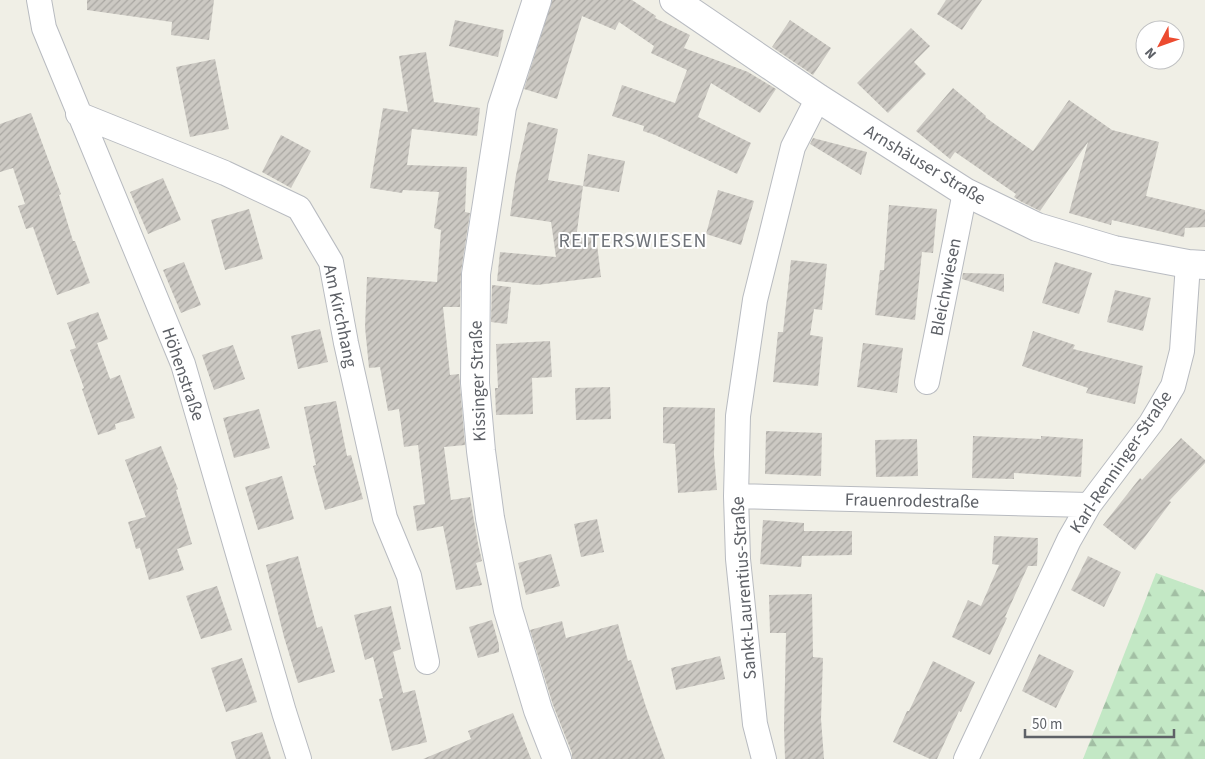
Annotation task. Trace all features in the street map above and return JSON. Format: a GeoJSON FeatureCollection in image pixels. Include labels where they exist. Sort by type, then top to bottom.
{"type":"FeatureCollection","features":[{"type":"Feature","properties":{"kind":"street","name":"Höhenstraße"},"geometry":{"type":"LineString","coordinates":[[39,0],[44,28],[78,114],[183,364],[299,759]]}},
{"type":"Feature","properties":{"kind":"street","name":"Kissinger Straße"},"geometry":{"type":"LineString","coordinates":[[537,0],[502,107],[476,274],[475,383],[481,451],[490,518],[508,610],[538,710],[556,759]]}},
{"type":"Feature","properties":{"kind":"street","name":"Arnshäuser Straße"},"geometry":{"type":"LineString","coordinates":[[674,0],[818,98],[965,192],[1037,227],[1114,250],[1197,264]]}},
{"type":"Feature","properties":{"kind":"street","name":"Sankt-Laurentius-Straße"},"geometry":{"type":"LineString","coordinates":[[764,759],[755,724],[738,560],[736,496],[738,416],[755,300],[793,147],[818,98]]}},
{"type":"Feature","properties":{"kind":"street","name":"Am Kirchhang"},"geometry":{"type":"LineString","coordinates":[[78,114],[225,173],[300,208],[331,262],[346,344],[385,518],[409,576],[427,662]]}},
{"type":"Feature","properties":{"kind":"street","name":"Bleichwiesen"},"geometry":{"type":"LineString","coordinates":[[927,382],[965,192]]}},
{"type":"Feature","properties":{"kind":"street","name":"Karl-Renninger-Straße"},"geometry":{"type":"LineString","coordinates":[[966,759],[1069,540],[1089,506],[1151,423],[1173,386],[1182,351],[1197,264]]}},
{"type":"Feature","properties":{"kind":"street","name":"Frauenrodestraße"},"geometry":{"type":"LineString","coordinates":[[736,496],[1089,506]]}},
{"type":"Feature","properties":{"kind":"green space"},"geometry":{"type":"Polygon","coordinates":[[[1156,573],[1203,590],[1205,593],[1205,759],[1083,759],[1156,573]]]}},
{"type":"Feature","properties":{"kind":"building"},"geometry":{"type":"Polygon","coordinates":[[[87,0],[214,0],[209,40],[171,35],[172,22],[87,10],[87,0]]]}},
{"type":"Feature","properties":{"kind":"building"},"geometry":{"type":"Polygon","coordinates":[[[552,0],[632,0],[656,16],[655,18],[690,35],[684,48],[748,72],[776,89],[760,113],[711,83],[698,117],[751,143],[737,174],[643,131],[644,126],[612,116],[622,85],[675,103],[687,70],[651,53],[654,46],[619,22],[615,30],[582,16],[557,99],[524,89],[552,0]]]}},
{"type":"Feature","properties":{"kind":"building"},"geometry":{"type":"Polygon","coordinates":[[[946,0],[982,0],[962,30],[937,14],[946,0]]]}},
{"type":"Feature","properties":{"kind":"building"},"geometry":{"type":"Polygon","coordinates":[[[455,20],[504,30],[498,57],[449,46],[455,20]]]}},
{"type":"Feature","properties":{"kind":"building"},"geometry":{"type":"Polygon","coordinates":[[[790,20],[831,48],[813,75],[772,47],[790,20]]]}},
{"type":"Feature","properties":{"kind":"building"},"geometry":{"type":"Polygon","coordinates":[[[911,28],[930,46],[914,62],[926,74],[888,113],[857,83],[911,28]]]}},
{"type":"Feature","properties":{"kind":"building"},"geometry":{"type":"Polygon","coordinates":[[[426,52],[434,102],[480,108],[477,136],[412,129],[407,165],[467,167],[465,212],[470,213],[461,272],[460,307],[443,307],[450,375],[459,374],[465,445],[444,447],[451,500],[470,497],[482,561],[476,563],[482,585],[456,590],[443,526],[417,531],[413,506],[425,504],[418,445],[404,447],[399,409],[388,411],[380,367],[369,368],[365,327],[367,277],[437,282],[441,230],[434,228],[439,192],[403,190],[402,193],[370,188],[383,108],[408,112],[399,56],[426,52]]]}},
{"type":"Feature","properties":{"kind":"building"},"geometry":{"type":"Polygon","coordinates":[[[215,59],[229,129],[190,137],[176,67],[215,59]]]}},
{"type":"Feature","properties":{"kind":"building"},"geometry":{"type":"Polygon","coordinates":[[[953,88],[985,117],[1033,151],[1069,100],[1112,130],[1159,142],[1146,196],[1205,210],[1205,227],[1185,228],[1184,237],[1112,220],[1111,225],[1069,213],[1088,142],[1040,211],[1020,201],[1014,197],[1016,194],[955,152],[950,159],[916,131],[953,88]]]}},
{"type":"Feature","properties":{"kind":"building"},"geometry":{"type":"Polygon","coordinates":[[[31,113],[61,194],[59,195],[73,241],[75,241],[90,283],[57,295],[33,227],[26,229],[18,206],[25,204],[13,168],[0,172],[0,124],[31,113]]]}},
{"type":"Feature","properties":{"kind":"building"},"geometry":{"type":"Polygon","coordinates":[[[528,122],[558,129],[548,180],[583,186],[576,239],[596,236],[601,277],[537,285],[497,281],[500,252],[556,257],[551,222],[510,216],[516,175],[528,122]]]}},
{"type":"Feature","properties":{"kind":"building"},"geometry":{"type":"Polygon","coordinates":[[[281,135],[311,151],[291,188],[262,172],[281,135]]]}},
{"type":"Feature","properties":{"kind":"building"},"geometry":{"type":"Polygon","coordinates":[[[813,138],[867,152],[861,175],[810,144],[813,138]]]}},
{"type":"Feature","properties":{"kind":"building"},"geometry":{"type":"Polygon","coordinates":[[[588,154],[625,161],[619,192],[583,186],[588,154]]]}},
{"type":"Feature","properties":{"kind":"building"},"geometry":{"type":"Polygon","coordinates":[[[163,178],[181,220],[148,234],[130,192],[163,178]]]}},
{"type":"Feature","properties":{"kind":"building"},"geometry":{"type":"Polygon","coordinates":[[[718,190],[754,201],[741,245],[706,234],[718,190]]]}},
{"type":"Feature","properties":{"kind":"building"},"geometry":{"type":"Polygon","coordinates":[[[889,205],[937,209],[933,253],[922,252],[915,320],[875,315],[880,270],[884,270],[889,205]]]}},
{"type":"Feature","properties":{"kind":"building"},"geometry":{"type":"Polygon","coordinates":[[[249,209],[263,259],[225,270],[211,220],[249,209]]]}},
{"type":"Feature","properties":{"kind":"building"},"geometry":{"type":"Polygon","coordinates":[[[791,260],[827,264],[822,310],[814,309],[810,335],[823,337],[818,386],[773,382],[778,332],[783,332],[791,260]]]}},
{"type":"Feature","properties":{"kind":"building"},"geometry":{"type":"Polygon","coordinates":[[[184,262],[201,305],[181,313],[163,270],[184,262]]]}},
{"type":"Feature","properties":{"kind":"building"},"geometry":{"type":"Polygon","coordinates":[[[1055,262],[1092,273],[1079,314],[1042,303],[1055,262]]]}},
{"type":"Feature","properties":{"kind":"building"},"geometry":{"type":"Polygon","coordinates":[[[963,273],[1004,274],[1004,292],[962,279],[963,273]]]}},
{"type":"Feature","properties":{"kind":"building"},"geometry":{"type":"Polygon","coordinates":[[[492,285],[511,287],[507,324],[491,322],[492,285]]]}},
{"type":"Feature","properties":{"kind":"building"},"geometry":{"type":"Polygon","coordinates":[[[1115,290],[1151,298],[1143,331],[1107,322],[1115,290]]]}},
{"type":"Feature","properties":{"kind":"building"},"geometry":{"type":"Polygon","coordinates":[[[98,312],[108,339],[97,343],[110,379],[120,375],[135,418],[115,424],[116,429],[98,435],[70,350],[76,348],[67,323],[98,312]]]}},
{"type":"Feature","properties":{"kind":"building"},"geometry":{"type":"Polygon","coordinates":[[[320,329],[328,362],[298,369],[291,336],[320,329]]]}},
{"type":"Feature","properties":{"kind":"building"},"geometry":{"type":"Polygon","coordinates":[[[1033,331],[1075,345],[1073,349],[1143,366],[1135,404],[1086,393],[1088,388],[1022,366],[1033,331]]]}},
{"type":"Feature","properties":{"kind":"building"},"geometry":{"type":"Polygon","coordinates":[[[550,341],[552,377],[532,378],[533,414],[496,415],[495,388],[498,388],[496,344],[550,341]]]}},
{"type":"Feature","properties":{"kind":"building"},"geometry":{"type":"Polygon","coordinates":[[[863,343],[903,348],[897,393],[857,387],[863,343]]]}},
{"type":"Feature","properties":{"kind":"building"},"geometry":{"type":"Polygon","coordinates":[[[233,345],[245,379],[214,390],[202,355],[233,345]]]}},
{"type":"Feature","properties":{"kind":"building"},"geometry":{"type":"Polygon","coordinates":[[[610,387],[611,419],[576,420],[575,388],[610,387]]]}},
{"type":"Feature","properties":{"kind":"building"},"geometry":{"type":"Polygon","coordinates":[[[336,401],[347,456],[351,455],[363,499],[325,510],[313,466],[316,465],[304,407],[336,401]]]}},
{"type":"Feature","properties":{"kind":"building"},"geometry":{"type":"Polygon","coordinates":[[[663,407],[715,408],[714,455],[717,490],[678,493],[675,444],[663,443],[663,407]]]}},
{"type":"Feature","properties":{"kind":"building"},"geometry":{"type":"Polygon","coordinates":[[[259,409],[270,448],[234,458],[223,418],[259,409]]]}},
{"type":"Feature","properties":{"kind":"building"},"geometry":{"type":"Polygon","coordinates":[[[766,431],[822,433],[821,476],[765,474],[766,431]]]}},
{"type":"Feature","properties":{"kind":"building"},"geometry":{"type":"Polygon","coordinates":[[[973,436],[1041,439],[1041,436],[1083,439],[1081,477],[1014,473],[1014,479],[972,478],[973,436]]]}},
{"type":"Feature","properties":{"kind":"building"},"geometry":{"type":"Polygon","coordinates":[[[1181,438],[1205,460],[1205,463],[1169,501],[1171,502],[1135,550],[1103,525],[1140,478],[1142,480],[1181,438]]]}},
{"type":"Feature","properties":{"kind":"building"},"geometry":{"type":"Polygon","coordinates":[[[917,439],[918,476],[876,477],[875,440],[917,439]]]}},
{"type":"Feature","properties":{"kind":"building"},"geometry":{"type":"Polygon","coordinates":[[[161,446],[178,489],[176,490],[192,544],[177,549],[184,570],[149,580],[140,548],[136,549],[128,522],[146,517],[125,460],[161,446]]]}},
{"type":"Feature","properties":{"kind":"building"},"geometry":{"type":"Polygon","coordinates":[[[282,476],[294,519],[258,530],[245,487],[282,476]]]}},
{"type":"Feature","properties":{"kind":"building"},"geometry":{"type":"Polygon","coordinates":[[[597,519],[604,552],[581,557],[574,524],[597,519]]]}},
{"type":"Feature","properties":{"kind":"building"},"geometry":{"type":"Polygon","coordinates":[[[763,520],[804,523],[804,531],[852,531],[852,555],[802,556],[801,567],[760,564],[763,520]]]}},
{"type":"Feature","properties":{"kind":"building"},"geometry":{"type":"Polygon","coordinates":[[[994,536],[1038,538],[1037,566],[1028,566],[990,655],[952,637],[968,600],[981,606],[999,565],[992,564],[994,536]]]}},
{"type":"Feature","properties":{"kind":"building"},"geometry":{"type":"Polygon","coordinates":[[[551,554],[560,586],[526,595],[518,563],[551,554]]]}},
{"type":"Feature","properties":{"kind":"building"},"geometry":{"type":"Polygon","coordinates":[[[298,556],[317,628],[322,626],[335,672],[298,683],[266,565],[298,556]]]}},
{"type":"Feature","properties":{"kind":"building"},"geometry":{"type":"Polygon","coordinates":[[[1088,556],[1121,572],[1104,607],[1071,590],[1088,556]]]}},
{"type":"Feature","properties":{"kind":"building"},"geometry":{"type":"Polygon","coordinates":[[[217,586],[232,630],[201,639],[186,596],[217,586]]]}},
{"type":"Feature","properties":{"kind":"building"},"geometry":{"type":"Polygon","coordinates":[[[812,594],[813,657],[823,658],[821,719],[824,759],[785,759],[786,633],[770,633],[769,595],[812,594]]]}},
{"type":"Feature","properties":{"kind":"building"},"geometry":{"type":"Polygon","coordinates":[[[391,606],[401,649],[393,652],[403,693],[415,690],[427,742],[392,751],[379,699],[383,698],[373,657],[365,660],[354,615],[391,606]]]}},
{"type":"Feature","properties":{"kind":"building"},"geometry":{"type":"Polygon","coordinates":[[[492,620],[499,652],[478,658],[469,627],[492,620]]]}},
{"type":"Feature","properties":{"kind":"building"},"geometry":{"type":"Polygon","coordinates":[[[562,621],[566,638],[618,624],[628,661],[631,660],[665,759],[572,759],[572,753],[553,705],[530,630],[562,621]]]}},
{"type":"Feature","properties":{"kind":"building"},"geometry":{"type":"Polygon","coordinates":[[[1039,654],[1074,671],[1056,708],[1022,691],[1039,654]]]}},
{"type":"Feature","properties":{"kind":"building"},"geometry":{"type":"Polygon","coordinates":[[[720,656],[725,679],[676,690],[671,668],[720,656]]]}},
{"type":"Feature","properties":{"kind":"building"},"geometry":{"type":"Polygon","coordinates":[[[242,658],[257,702],[226,712],[211,668],[242,658]]]}},
{"type":"Feature","properties":{"kind":"building"},"geometry":{"type":"Polygon","coordinates":[[[933,661],[975,682],[961,712],[959,711],[937,759],[930,759],[893,742],[933,661]]]}},
{"type":"Feature","properties":{"kind":"building"},"geometry":{"type":"Polygon","coordinates":[[[513,713],[531,759],[423,759],[471,739],[468,731],[513,713]]]}},
{"type":"Feature","properties":{"kind":"building"},"geometry":{"type":"Polygon","coordinates":[[[262,732],[271,759],[236,759],[231,742],[262,732]]]}},
{"type":"Feature","properties":{"kind":"district","name":"REITERSWIESEN"},"geometry":{"type":"Point","coordinates":[633,241]}}]}
